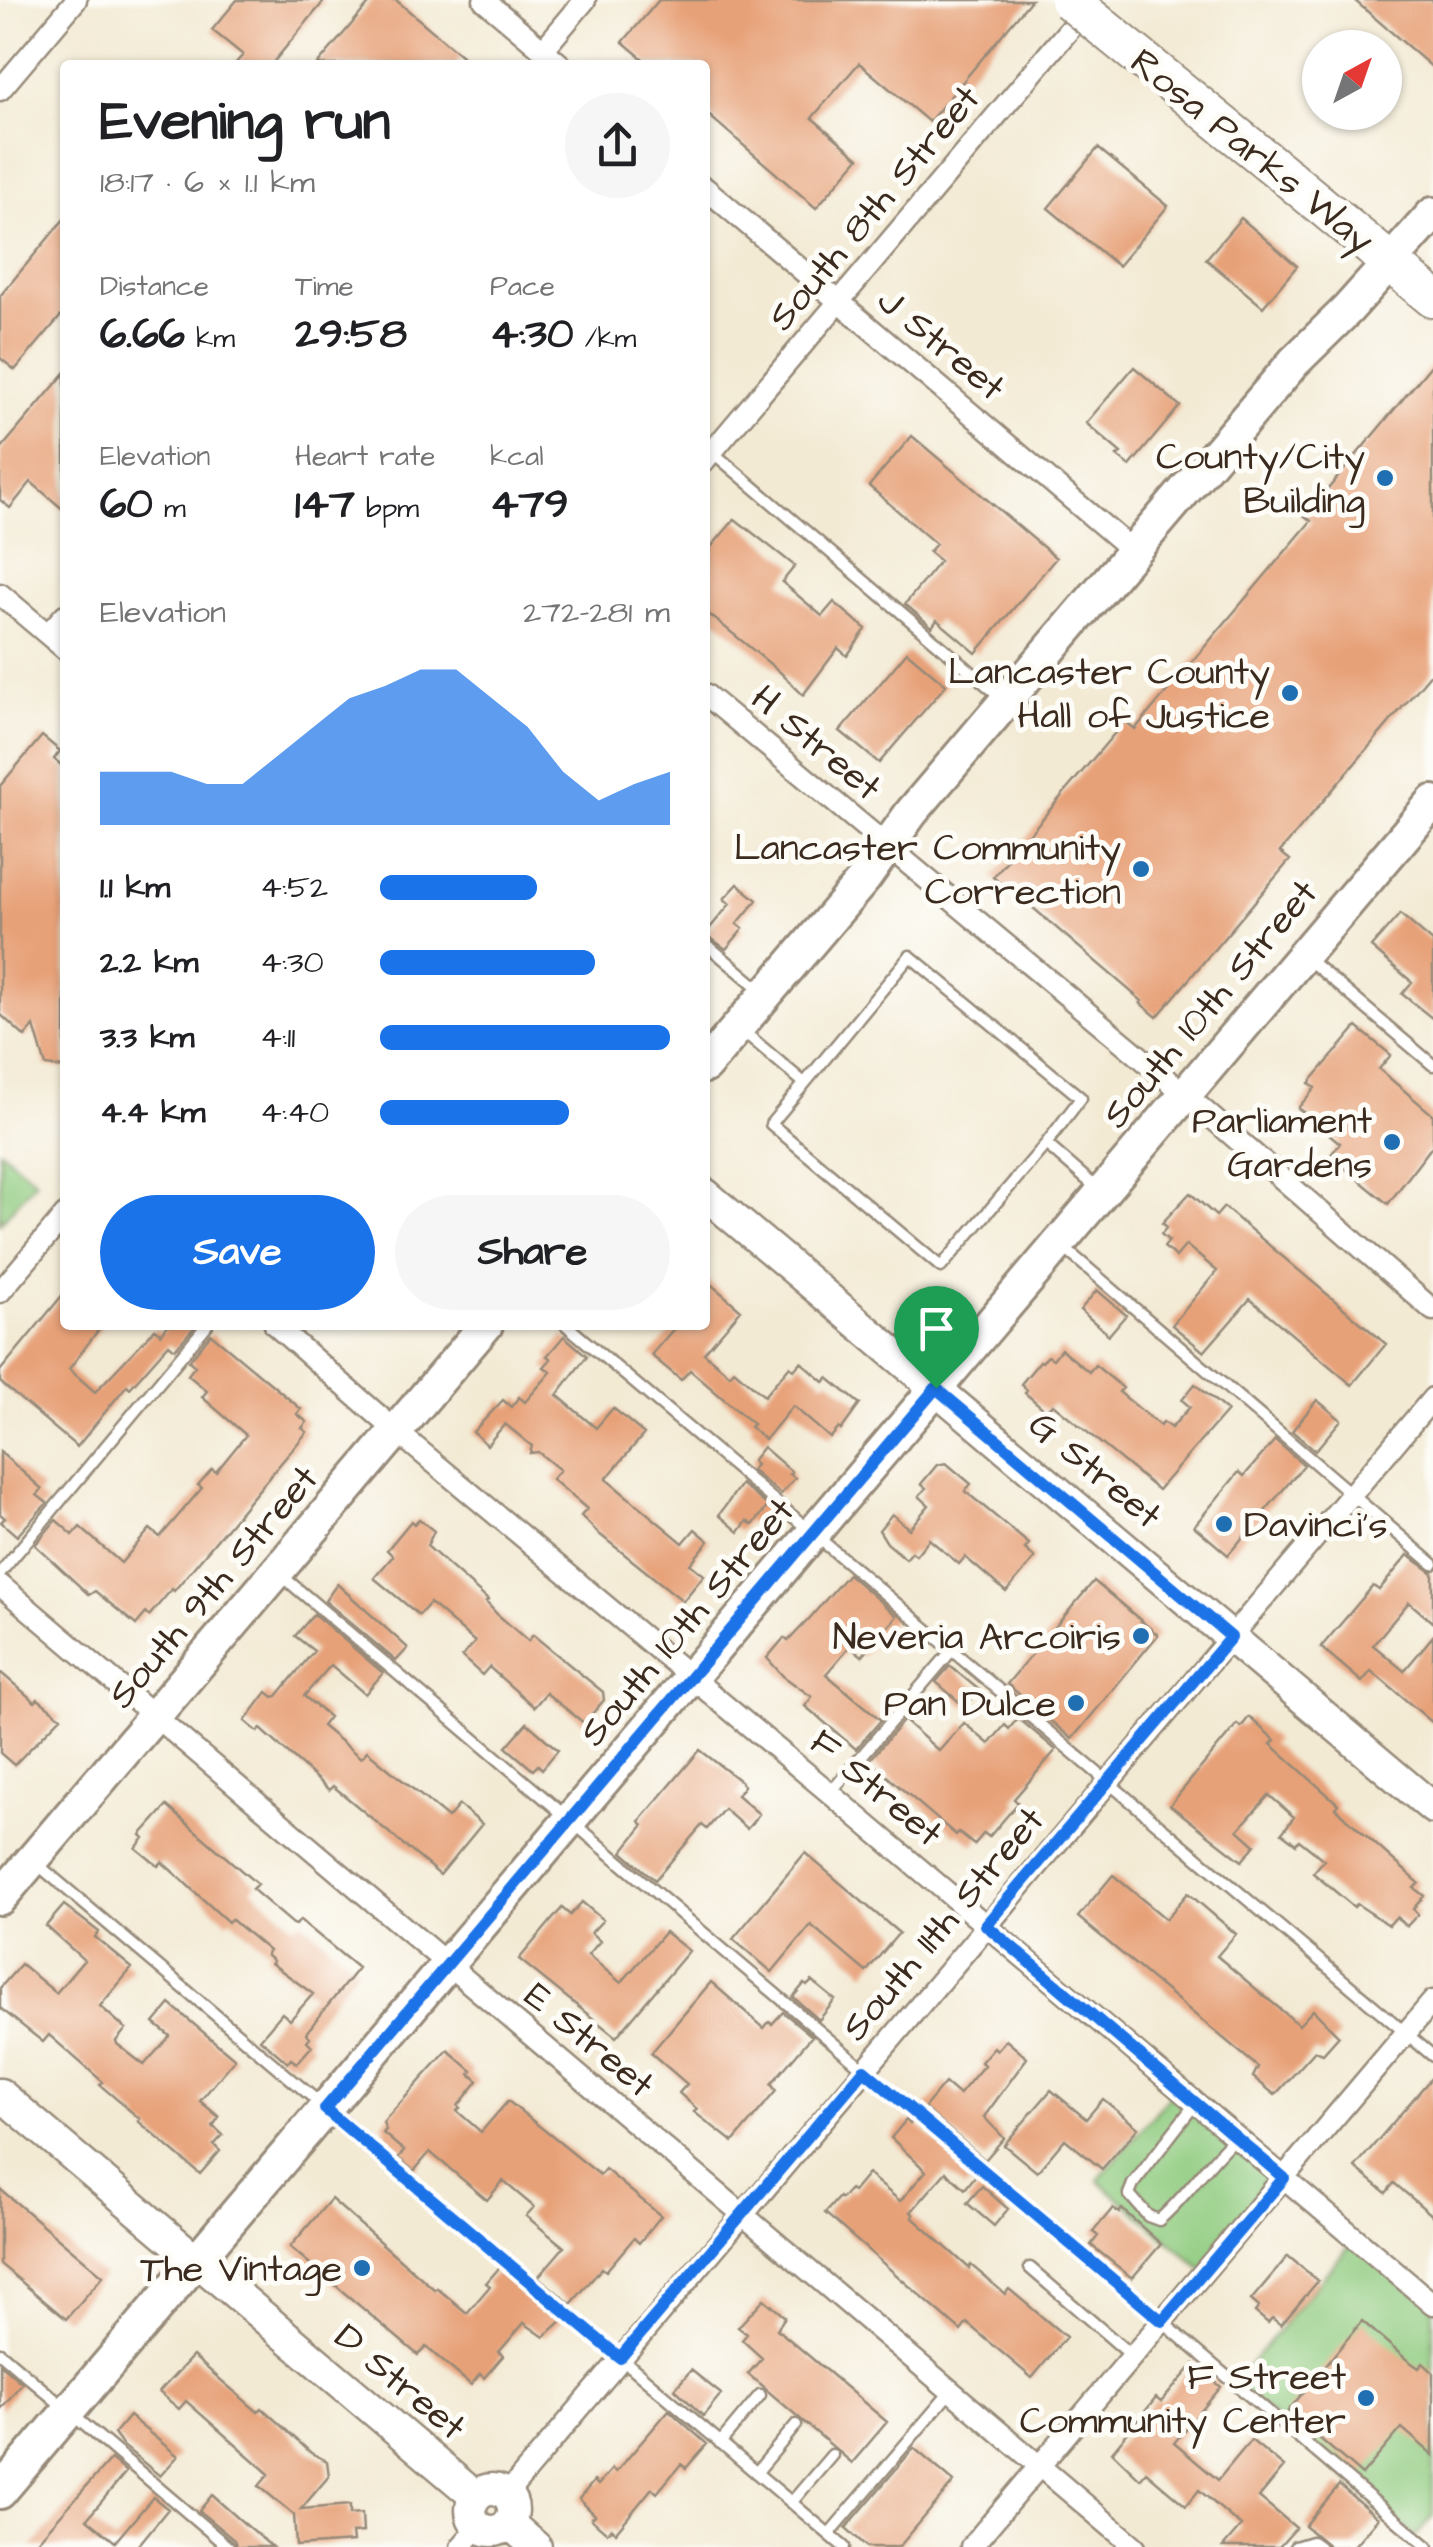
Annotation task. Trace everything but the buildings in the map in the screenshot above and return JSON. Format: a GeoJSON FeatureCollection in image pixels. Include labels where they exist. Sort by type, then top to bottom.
{"type":"FeatureCollection","features":[{"type":"Feature","properties":{"kind":"highway","name":"Rosa Parks Way"},"geometry":{"type":"LineString","coordinates":[[1069,0],[1433,298]]}},
{"type":"Feature","properties":{"kind":"main road"},"geometry":{"type":"LineString","coordinates":[[710,1060],[910,814],[1294,362],[1433,214]]}},
{"type":"Feature","properties":{"kind":"main road","name":"South 10th Street"},"geometry":{"type":"LineString","coordinates":[[0,2492],[1303,955],[1429,816]]}},
{"type":"Feature","properties":{"kind":"main road","name":"South 9th Street"},"geometry":{"type":"LineString","coordinates":[[0,1898],[482,1330]]}},
{"type":"Feature","properties":{"kind":"street"},"geometry":{"type":"LineString","coordinates":[[0,90],[76,0]]}},
{"type":"Feature","properties":{"kind":"street"},"geometry":{"type":"LineString","coordinates":[[484,0],[555,60]]}},
{"type":"Feature","properties":{"kind":"street"},"geometry":{"type":"LineString","coordinates":[[543,50],[585,0]]}},
{"type":"Feature","properties":{"kind":"street","name":"South 8th Street"},"geometry":{"type":"LineString","coordinates":[[710,449],[1095,0]]}},
{"type":"Feature","properties":{"kind":"street","name":"J Street"},"geometry":{"type":"LineString","coordinates":[[710,192],[1133,551]]}},
{"type":"Feature","properties":{"kind":"street"},"geometry":{"type":"LineString","coordinates":[[0,594],[60,645]]}},
{"type":"Feature","properties":{"kind":"street"},"geometry":{"type":"LineString","coordinates":[[48,634],[60,620]]}},
{"type":"Feature","properties":{"kind":"street","name":"H Street"},"geometry":{"type":"LineString","coordinates":[[710,698],[1186,1095],[1433,1310]]}},
{"type":"Feature","properties":{"kind":"street","name":"G Street"},"geometry":{"type":"LineString","coordinates":[[710,1198],[1433,1808]]}},
{"type":"Feature","properties":{"kind":"street"},"geometry":{"type":"LineString","coordinates":[[0,1292],[60,1221]]}},
{"type":"Feature","properties":{"kind":"street","name":"F Street"},"geometry":{"type":"LineString","coordinates":[[282,1330],[396,1431],[1433,2304]]}},
{"type":"Feature","properties":{"kind":"street","name":"South 11th Street"},"geometry":{"type":"LineString","coordinates":[[486,2518],[1433,1398]]}},
{"type":"Feature","properties":{"kind":"street","name":"E Street"},"geometry":{"type":"LineString","coordinates":[[0,1585],[1135,2547]]}},
{"type":"Feature","properties":{"kind":"street"},"geometry":{"type":"LineString","coordinates":[[970,2547],[1433,2001]]}},
{"type":"Feature","properties":{"kind":"street","name":"D Street"},"geometry":{"type":"LineString","coordinates":[[0,2094],[196,2260],[486,2518],[536,2547]]}},
{"type":"Feature","properties":{"kind":"lane"},"geometry":{"type":"LineString","coordinates":[[710,455],[1006,702]]}},
{"type":"Feature","properties":{"kind":"lane"},"geometry":{"type":"LineString","coordinates":[[710,947],[766,994]]}},
{"type":"Feature","properties":{"kind":"lane"},"geometry":{"type":"LineString","coordinates":[[1303,955],[1433,1065]]}},
{"type":"Feature","properties":{"kind":"lane"},"geometry":{"type":"LineString","coordinates":[[910,956],[1081,1098],[941,1267],[770,1124],[804,1082],[910,956]]}},
{"type":"Feature","properties":{"kind":"lane"},"geometry":{"type":"LineString","coordinates":[[738,1027],[804,1082]]}},
{"type":"Feature","properties":{"kind":"lane"},"geometry":{"type":"LineString","coordinates":[[1046,1144],[1101,1192]]}},
{"type":"Feature","properties":{"kind":"lane"},"geometry":{"type":"LineString","coordinates":[[1058,1244],[1433,1564]]}},
{"type":"Feature","properties":{"kind":"lane"},"geometry":{"type":"LineString","coordinates":[[0,1573],[202,1330]]}},
{"type":"Feature","properties":{"kind":"lane"},"geometry":{"type":"LineString","coordinates":[[572,1330],[1433,2056]]}},
{"type":"Feature","properties":{"kind":"lane"},"geometry":{"type":"LineString","coordinates":[[277,1571],[1428,2547]]}},
{"type":"Feature","properties":{"kind":"lane"},"geometry":{"type":"LineString","coordinates":[[830,1793],[953,1649]]}},
{"type":"Feature","properties":{"kind":"lane"},"geometry":{"type":"LineString","coordinates":[[32,1860],[844,2547]]}},
{"type":"Feature","properties":{"kind":"lane"},"geometry":{"type":"LineString","coordinates":[[1196,2103],[1133,2184],[1129,2194],[1148,2216],[1159,2220],[1214,2156],[1236,2137]]}},
{"type":"Feature","properties":{"kind":"lane"},"geometry":{"type":"LineString","coordinates":[[1030,2268],[1132,2356]]}},
{"type":"Feature","properties":{"kind":"lane"},"geometry":{"type":"LineString","coordinates":[[0,2353],[228,2547]]}},
{"type":"Feature","properties":{"kind":"lane"},"geometry":{"type":"LineString","coordinates":[[828,2534],[951,2391]]}},
{"type":"Feature","properties":{"kind":"lane"},"geometry":{"type":"LineString","coordinates":[[720,2443],[760,2395]]}},
{"type":"Feature","properties":{"kind":"lane"},"geometry":{"type":"LineString","coordinates":[[756,2473],[796,2425]]}},
{"type":"Feature","properties":{"kind":"lane"},"geometry":{"type":"LineString","coordinates":[[792,2503],[832,2455]]}},
{"type":"Feature","properties":{"kind":"lane"},"geometry":{"type":"LineString","coordinates":[[1295,2547],[1312,2542],[1319,2547]]}},
{"type":"Feature","properties":{"kind":"green space"},"geometry":{"type":"Polygon","coordinates":[[[0,1150],[36,1181],[0,1223],[0,1150]]]}},
{"type":"Feature","properties":{"kind":"green space","name":"F Street Community Center"},"geometry":{"type":"Polygon","coordinates":[[[1177,2087],[1284,2177],[1204,2271],[1098,2180],[1177,2087]]]}},
{"type":"Feature","properties":{"kind":"green space","name":"F Street Community Center"},"geometry":{"type":"Polygon","coordinates":[[[1356,2238],[1433,2304],[1433,2517],[1416,2537],[1234,2383],[1356,2238]]]}},
{"type":"Feature","properties":{"kind":"place","name":"County/City Building"},"geometry":{"type":"Point","coordinates":[1385,478]}},
{"type":"Feature","properties":{"kind":"place","name":"Lancaster County Hall of Justice"},"geometry":{"type":"Point","coordinates":[1290,693]}},
{"type":"Feature","properties":{"kind":"place","name":"Lancaster Community Correction"},"geometry":{"type":"Point","coordinates":[1141,869]}},
{"type":"Feature","properties":{"kind":"place","name":"Parliament Gardens"},"geometry":{"type":"Point","coordinates":[1392,1142]}},
{"type":"Feature","properties":{"kind":"place","name":"Davinci's"},"geometry":{"type":"Point","coordinates":[1224,1524]}},
{"type":"Feature","properties":{"kind":"place","name":"Neveria Arcoiris"},"geometry":{"type":"Point","coordinates":[1141,1636]}},
{"type":"Feature","properties":{"kind":"place","name":"Pan Dulce"},"geometry":{"type":"Point","coordinates":[1076,1703]}},
{"type":"Feature","properties":{"kind":"place","name":"The Vintage"},"geometry":{"type":"Point","coordinates":[362,2268]}},
{"type":"Feature","properties":{"kind":"place","name":"F Street Community Center"},"geometry":{"type":"Point","coordinates":[1366,2398]}},
{"type":"Feature","properties":{"kind":"route"},"geometry":{"type":"LineString","coordinates":[[936,1388],[1231,1637],[986,1925],[1284,2178],[1162,2321],[864,2070],[620,2358],[325,2109],[936,1388]]}}]}
